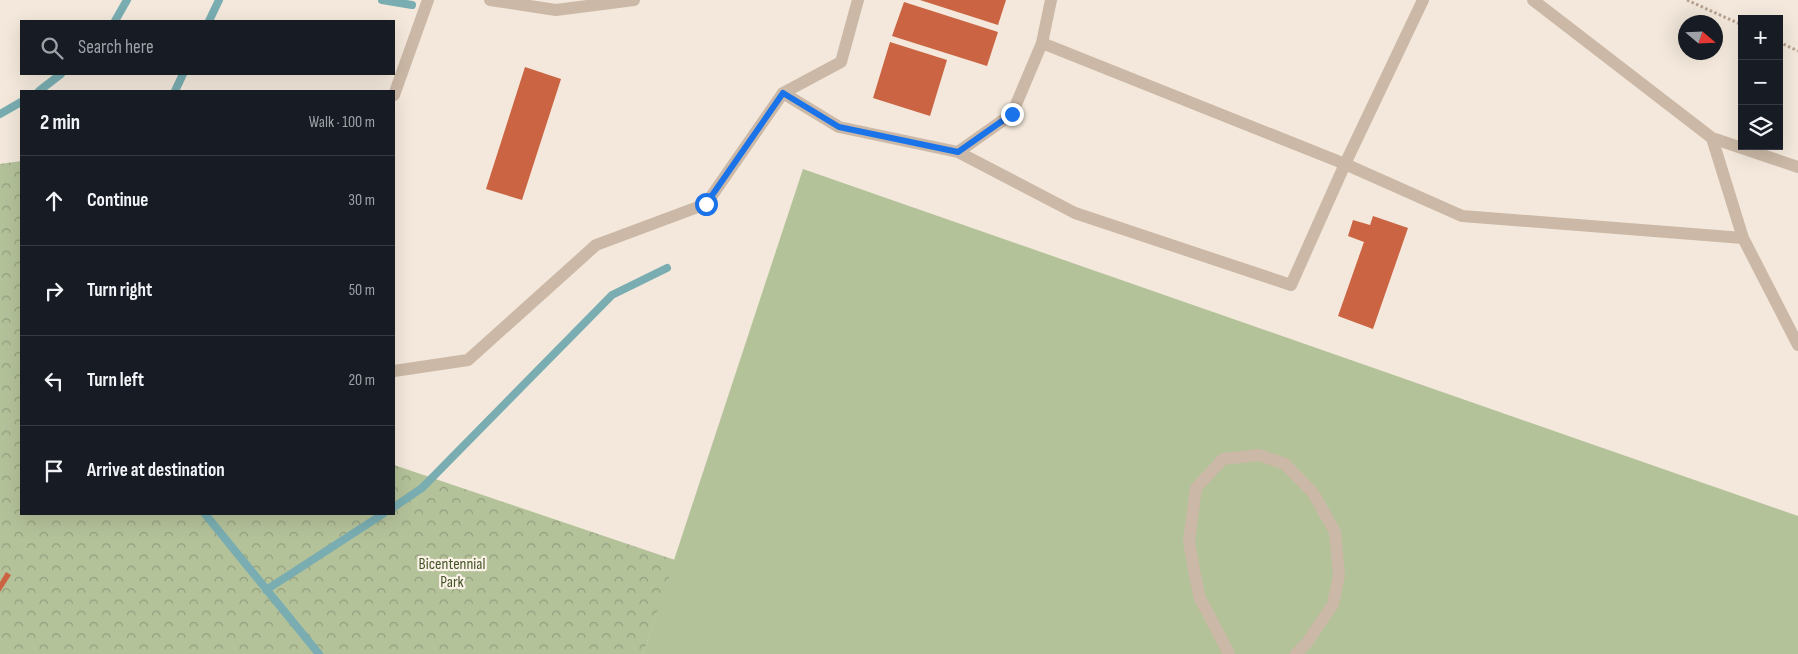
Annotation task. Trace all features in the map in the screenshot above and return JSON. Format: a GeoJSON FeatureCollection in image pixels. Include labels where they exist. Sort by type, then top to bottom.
{"type":"FeatureCollection","features":[{"type":"Feature","properties":{"kind":"lane"},"geometry":{"type":"LineString","coordinates":[[395,92],[428,0]]}},
{"type":"Feature","properties":{"kind":"lane"},"geometry":{"type":"LineString","coordinates":[[490,0],[556,10],[634,0]]}},
{"type":"Feature","properties":{"kind":"lane"},"geometry":{"type":"LineString","coordinates":[[395,371],[468,360],[596,246],[706,204],[783,93],[841,62],[858,0]]}},
{"type":"Feature","properties":{"kind":"lane"},"geometry":{"type":"LineString","coordinates":[[958,152],[1012,114],[1042,42],[1051,0]]}},
{"type":"Feature","properties":{"kind":"lane"},"geometry":{"type":"LineString","coordinates":[[783,93],[839,127],[958,152],[1075,213],[1291,285],[1422,0]]}},
{"type":"Feature","properties":{"kind":"lane"},"geometry":{"type":"LineString","coordinates":[[1533,0],[1712,138],[1798,167]]}},
{"type":"Feature","properties":{"kind":"lane"},"geometry":{"type":"LineString","coordinates":[[1042,42],[1345,164],[1462,216],[1743,238]]}},
{"type":"Feature","properties":{"kind":"lane"},"geometry":{"type":"LineString","coordinates":[[1712,138],[1743,238],[1798,345]]}},
{"type":"Feature","properties":{"kind":"lane"},"geometry":{"type":"LineString","coordinates":[[1230,654],[1199,596],[1189,542],[1196,488],[1223,459],[1259,455],[1285,464],[1313,493],[1335,532],[1339,575],[1333,604],[1306,644],[1296,654]]}},
{"type":"Feature","properties":{"kind":"path"},"geometry":{"type":"LineString","coordinates":[[1688,0],[1738,23]]}},
{"type":"Feature","properties":{"kind":"path"},"geometry":{"type":"LineString","coordinates":[[1783,44],[1798,51]]}},
{"type":"Feature","properties":{"kind":"green space","name":"Bicentennial Park"},"geometry":{"type":"Polygon","coordinates":[[[20,161],[20,515],[395,515],[395,465],[675,560],[643,654],[0,654],[0,164],[20,161]]]}},
{"type":"Feature","properties":{"kind":"green space"},"geometry":{"type":"Polygon","coordinates":[[[803,169],[1798,516],[1798,654],[643,654],[803,169]]]}},
{"type":"Feature","properties":{"kind":"building"},"geometry":{"type":"Polygon","coordinates":[[[920,0],[1006,0],[998,25],[920,0]]]}},
{"type":"Feature","properties":{"kind":"building"},"geometry":{"type":"Polygon","coordinates":[[[904,2],[998,32],[987,66],[892,36],[904,2]]]}},
{"type":"Feature","properties":{"kind":"building"},"geometry":{"type":"Polygon","coordinates":[[[890,42],[947,60],[930,116],[873,98],[890,42]]]}},
{"type":"Feature","properties":{"kind":"building"},"geometry":{"type":"Polygon","coordinates":[[[525,67],[561,79],[522,200],[486,189],[525,67]]]}},
{"type":"Feature","properties":{"kind":"building"},"geometry":{"type":"Polygon","coordinates":[[[1373,216],[1408,228],[1373,329],[1338,316],[1364,242],[1348,236],[1353,220],[1370,225],[1373,216]]]}},
{"type":"Feature","properties":{"kind":"building"},"geometry":{"type":"Polygon","coordinates":[[[6,572],[11,575],[0,592],[0,582],[6,572]]]}},
{"type":"Feature","properties":{"kind":"waterway"},"geometry":{"type":"LineString","coordinates":[[116,20],[127,0]]}},
{"type":"Feature","properties":{"kind":"waterway"},"geometry":{"type":"LineString","coordinates":[[209,20],[219,0]]}},
{"type":"Feature","properties":{"kind":"waterway"},"geometry":{"type":"LineString","coordinates":[[382,0],[412,5]]}},
{"type":"Feature","properties":{"kind":"waterway"},"geometry":{"type":"LineString","coordinates":[[40,90],[60,75]]}},
{"type":"Feature","properties":{"kind":"waterway"},"geometry":{"type":"LineString","coordinates":[[175,90],[183,75]]}},
{"type":"Feature","properties":{"kind":"waterway"},"geometry":{"type":"LineString","coordinates":[[0,114],[20,103]]}},
{"type":"Feature","properties":{"kind":"waterway"},"geometry":{"type":"LineString","coordinates":[[395,506],[422,488],[612,295],[667,268]]}},
{"type":"Feature","properties":{"kind":"waterway"},"geometry":{"type":"LineString","coordinates":[[206,515],[319,654]]}},
{"type":"Feature","properties":{"kind":"waterway"},"geometry":{"type":"LineString","coordinates":[[266,590],[381,515]]}},
{"type":"Feature","properties":{"kind":"route"},"geometry":{"type":"LineString","coordinates":[[706,204],[783,93],[839,127],[958,152],[1012,114]]}}]}
